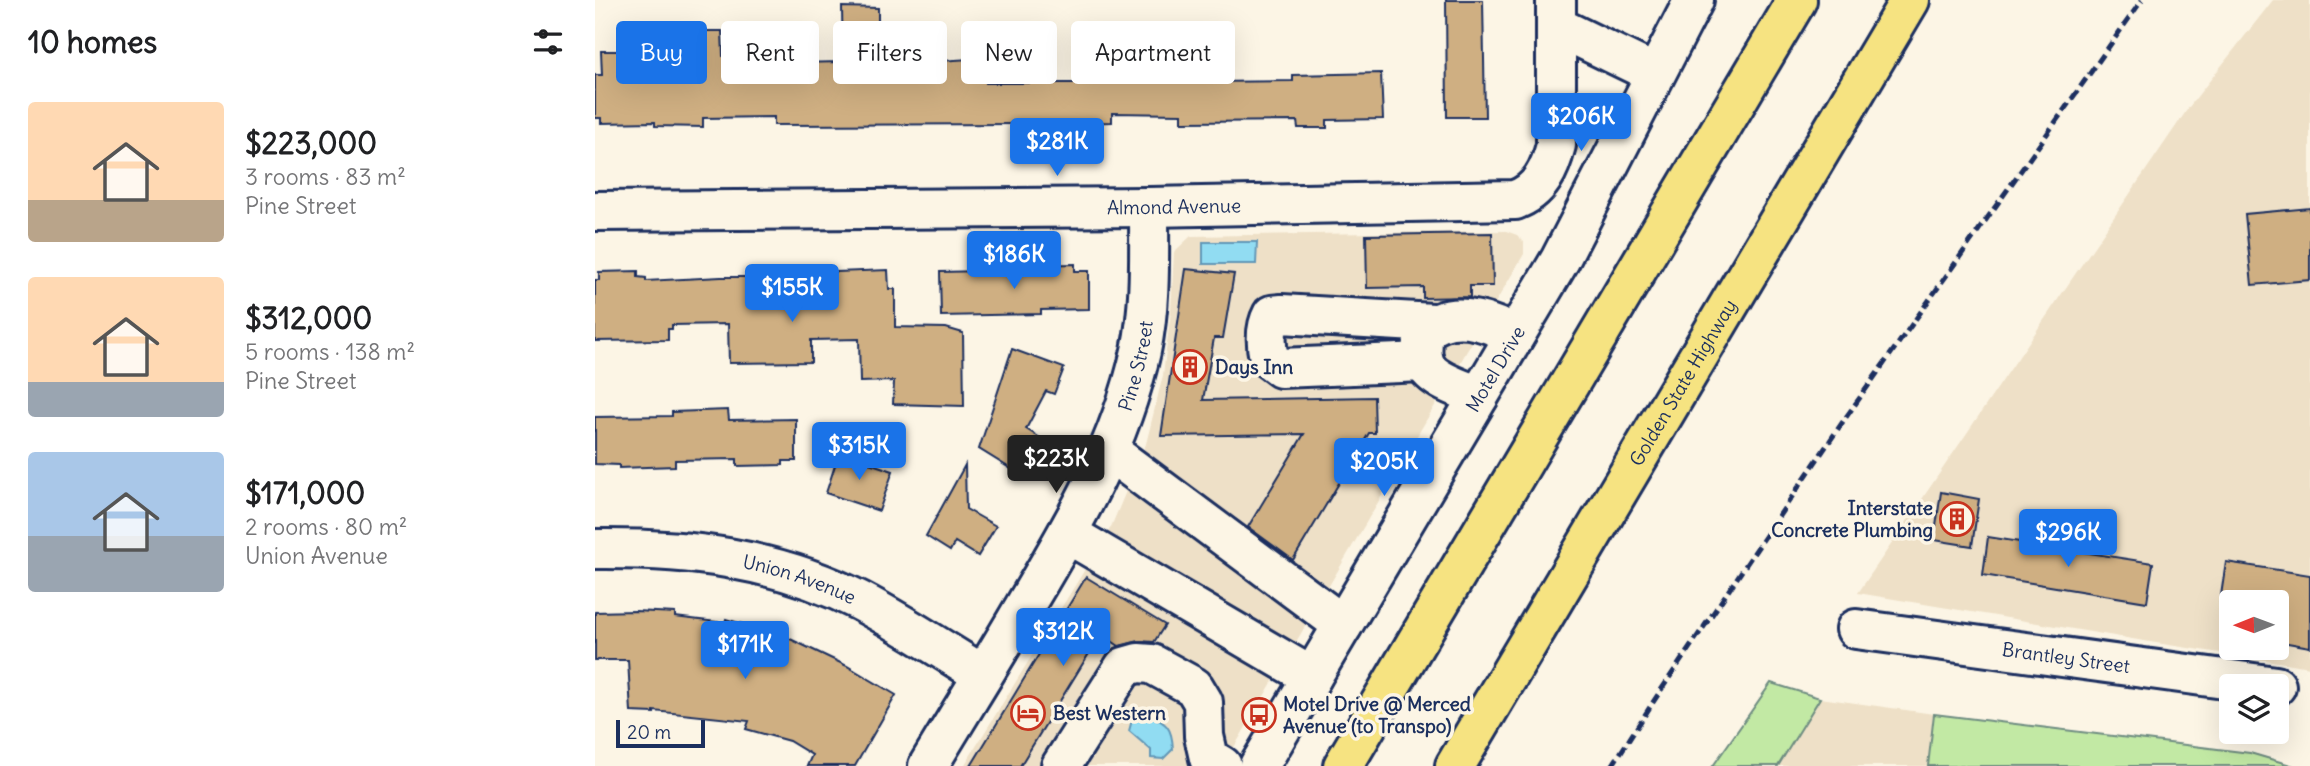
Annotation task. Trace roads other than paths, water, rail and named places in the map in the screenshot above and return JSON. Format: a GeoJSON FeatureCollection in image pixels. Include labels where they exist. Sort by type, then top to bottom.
{"type":"FeatureCollection","features":[{"type":"Feature","properties":{"kind":"highway"},"geometry":{"type":"LineString","coordinates":[[1343,766],[1797,0]]}},
{"type":"Feature","properties":{"kind":"highway","name":"Golden State Highway"},"geometry":{"type":"LineString","coordinates":[[1455,766],[1910,0]]}},
{"type":"Feature","properties":{"kind":"street","name":"Motel Drive"},"geometry":{"type":"LineString","coordinates":[[1259,766],[1559,260],[1694,0]]}},
{"type":"Feature","properties":{"kind":"street"},"geometry":{"type":"LineString","coordinates":[[1556,13],[1655,74]]}},
{"type":"Feature","properties":{"kind":"street","name":"Almond Avenue"},"geometry":{"type":"LineString","coordinates":[[595,211],[1149,207],[1506,201],[1523,198],[1538,186],[1549,167],[1556,145],[1556,13]]}},
{"type":"Feature","properties":{"kind":"street","name":"Pine Street"},"geometry":{"type":"LineString","coordinates":[[928,766],[1068,534],[1109,451],[1125,410],[1141,349],[1146,313],[1149,207]]}},
{"type":"Feature","properties":{"kind":"street"},"geometry":{"type":"LineString","coordinates":[[1424,362],[1280,368],[1269,359],[1268,323],[1272,316],[1282,314],[1433,323],[1445,319],[1477,320],[1492,323],[1515,335]]}},
{"type":"Feature","properties":{"kind":"street"},"geometry":{"type":"LineString","coordinates":[[1433,323],[1424,332],[1424,362],[1430,371],[1443,380],[1479,396]]}},
{"type":"Feature","properties":{"kind":"street"},"geometry":{"type":"LineString","coordinates":[[1109,451],[1343,625]]}},
{"type":"Feature","properties":{"kind":"street"},"geometry":{"type":"LineString","coordinates":[[1068,534],[1312,677]]}},
{"type":"Feature","properties":{"kind":"street","name":"Union Avenue"},"geometry":{"type":"LineString","coordinates":[[595,549],[675,550],[710,554],[761,564],[811,580],[887,616],[983,676]]}},
{"type":"Feature","properties":{"kind":"street","name":"Brantley Street"},"geometry":{"type":"LineString","coordinates":[[1856,629],[2219,678]]}},
{"type":"Feature","properties":{"kind":"street"},"geometry":{"type":"LineString","coordinates":[[1062,766],[1124,667],[1138,663],[1152,664],[1194,687],[1203,702],[1203,736],[1209,758],[1222,766]]}},
{"type":"Feature","properties":{"kind":"street","name":"Brantley Street"},"geometry":{"type":"LineString","coordinates":[[2289,688],[2310,691]]}},
{"type":"Feature","properties":{"kind":"water"},"geometry":{"type":"Polygon","coordinates":[[[1203,242],[1257,242],[1256,264],[1203,264],[1203,242]]]}},
{"type":"Feature","properties":{"kind":"water"},"geometry":{"type":"Polygon","coordinates":[[[1147,714],[1164,723],[1170,731],[1173,749],[1163,759],[1151,758],[1151,750],[1129,731],[1132,720],[1147,714]]]}},
{"type":"Feature","properties":{"kind":"railway"},"geometry":{"type":"LineString","coordinates":[[1612,766],[1844,420],[2142,0]]}},
{"type":"Feature","properties":{"kind":"place","name":"Days Inn"},"geometry":{"type":"Point","coordinates":[1190,367]}},
{"type":"Feature","properties":{"kind":"place","name":"Interstate Concrete Plumbing"},"geometry":{"type":"Point","coordinates":[1957,519]}},
{"type":"Feature","properties":{"kind":"place","name":"Best Western"},"geometry":{"type":"Point","coordinates":[1028,713]}},
{"type":"Feature","properties":{"kind":"place","name":"Motel Drive @ Merced Avenue (to Transpo)"},"geometry":{"type":"Point","coordinates":[1259,715]}}]}
